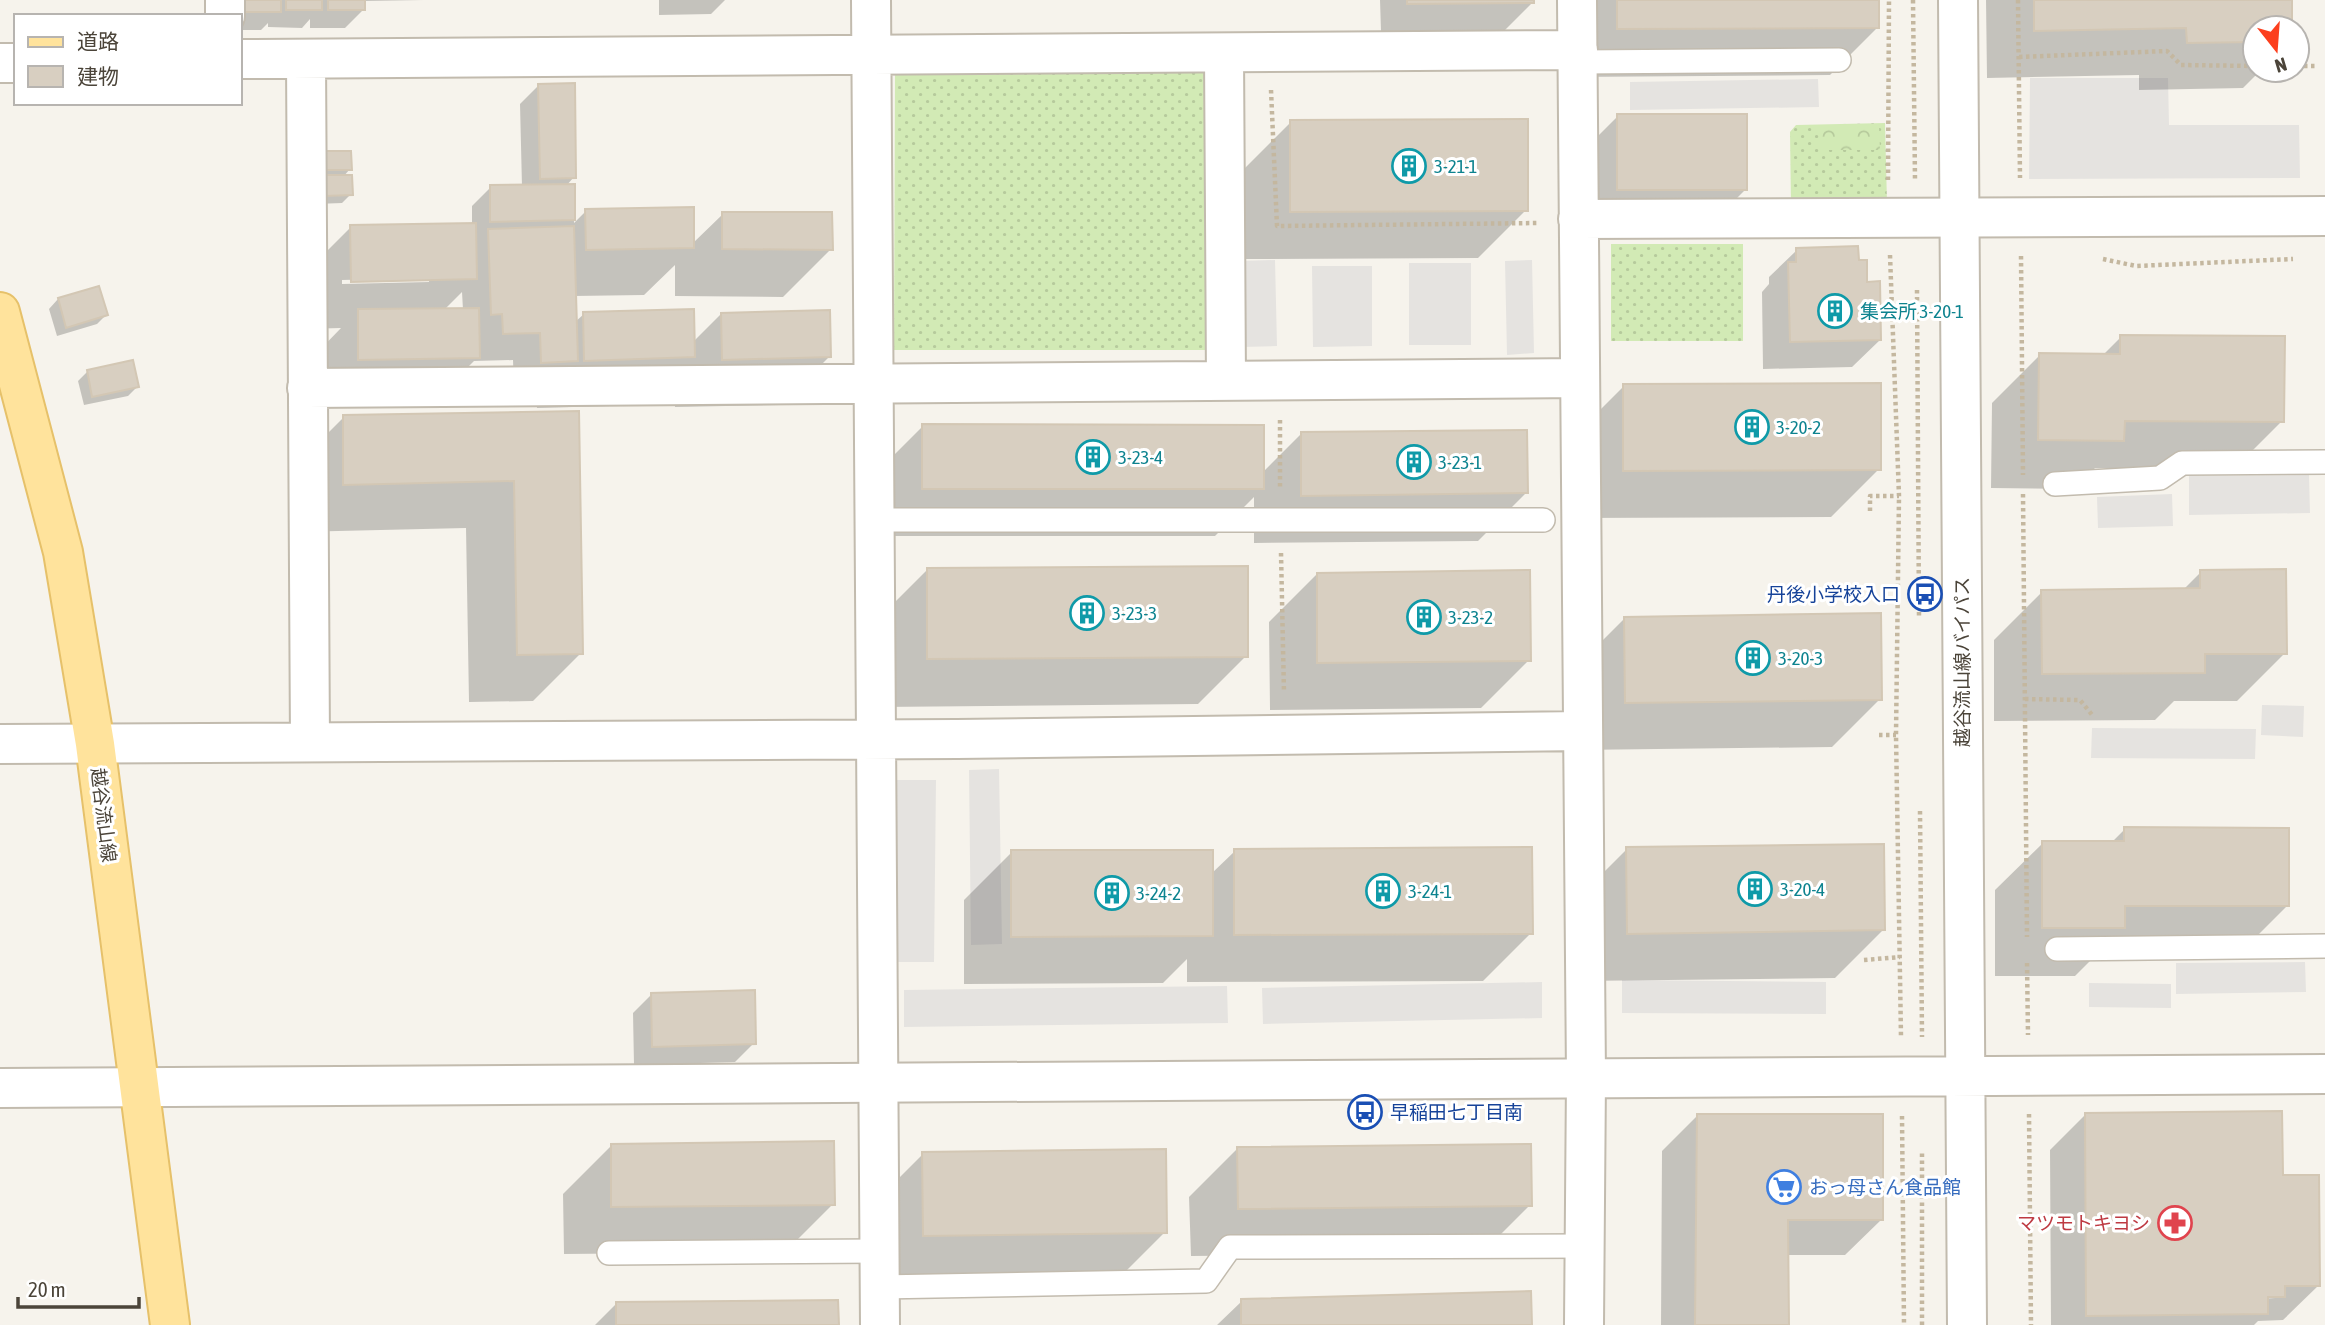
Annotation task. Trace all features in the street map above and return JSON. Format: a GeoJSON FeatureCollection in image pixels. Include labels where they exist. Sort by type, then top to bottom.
{"type":"FeatureCollection","features":[{"type":"Feature","properties":{"kind":"main road","name":"越谷流山線"},"geometry":{"type":"LineString","coordinates":[[0,312],[63,552],[95,744],[170,1325]]}},
{"type":"Feature","properties":{"kind":"street"},"geometry":{"type":"LineString","coordinates":[[871,0],[880,1325]]}},
{"type":"Feature","properties":{"kind":"street"},"geometry":{"type":"LineString","coordinates":[[1577,0],[1586,1078],[1584,1325]]}},
{"type":"Feature","properties":{"kind":"street","name":"越谷流山線バイパス"},"geometry":{"type":"LineString","coordinates":[[1958,0],[1967,1325]]}},
{"type":"Feature","properties":{"kind":"street"},"geometry":{"type":"LineString","coordinates":[[242,59],[1269,52],[1578,56]]}},
{"type":"Feature","properties":{"kind":"street"},"geometry":{"type":"LineString","coordinates":[[1224,53],[1226,381]]}},
{"type":"Feature","properties":{"kind":"street"},"geometry":{"type":"LineString","coordinates":[[306,59],[310,741]]}},
{"type":"Feature","properties":{"kind":"street"},"geometry":{"type":"LineString","coordinates":[[1578,219],[2325,216]]}},
{"type":"Feature","properties":{"kind":"street"},"geometry":{"type":"LineString","coordinates":[[307,388],[1580,378]]}},
{"type":"Feature","properties":{"kind":"street"},"geometry":{"type":"LineString","coordinates":[[0,744],[878,739],[1582,731]]}},
{"type":"Feature","properties":{"kind":"street"},"geometry":{"type":"LineString","coordinates":[[0,1088],[2325,1074]]}},
{"type":"Feature","properties":{"kind":"lane"},"geometry":{"type":"LineString","coordinates":[[1578,56],[1839,60]]}},
{"type":"Feature","properties":{"kind":"lane"},"geometry":{"type":"LineString","coordinates":[[2055,484],[2160,478],[2182,463],[2325,462]]}},
{"type":"Feature","properties":{"kind":"lane"},"geometry":{"type":"LineString","coordinates":[[876,520],[1543,520]]}},
{"type":"Feature","properties":{"kind":"lane"},"geometry":{"type":"LineString","coordinates":[[2057,949],[2325,946]]}},
{"type":"Feature","properties":{"kind":"lane"},"geometry":{"type":"LineString","coordinates":[[609,1253],[880,1269],[1206,1281],[1230,1247],[1584,1246]]}},
{"type":"Feature","properties":{"kind":"path"},"geometry":{"type":"LineString","coordinates":[[1889,0],[1902,218],[1919,626]]}},
{"type":"Feature","properties":{"kind":"path"},"geometry":{"type":"LineString","coordinates":[[1912,1076],[1900,957],[1896,735],[1902,218],[1913,0]]}},
{"type":"Feature","properties":{"kind":"path"},"geometry":{"type":"LineString","coordinates":[[2018,0],[2023,479]]}},
{"type":"Feature","properties":{"kind":"path"},"geometry":{"type":"LineString","coordinates":[[2019,57],[2167,51],[2181,65],[2241,66]]}},
{"type":"Feature","properties":{"kind":"path"},"geometry":{"type":"LineString","coordinates":[[1269,52],[1277,226],[1539,223]]}},
{"type":"Feature","properties":{"kind":"path"},"geometry":{"type":"LineString","coordinates":[[2311,66],[2318,66]]}},
{"type":"Feature","properties":{"kind":"path"},"geometry":{"type":"LineString","coordinates":[[2095,258],[2136,266],[2301,259]]}},
{"type":"Feature","properties":{"kind":"path"},"geometry":{"type":"LineString","coordinates":[[2021,260],[2033,260]]}},
{"type":"Feature","properties":{"kind":"path"},"geometry":{"type":"LineString","coordinates":[[2023,493],[2031,1325]]}},
{"type":"Feature","properties":{"kind":"path"},"geometry":{"type":"LineString","coordinates":[[1870,511],[1870,496],[1899,496]]}},
{"type":"Feature","properties":{"kind":"path"},"geometry":{"type":"LineString","coordinates":[[2025,699],[2080,699],[2093,716]]}},
{"type":"Feature","properties":{"kind":"path"},"geometry":{"type":"LineString","coordinates":[[1879,735],[1896,735]]}},
{"type":"Feature","properties":{"kind":"path"},"geometry":{"type":"LineString","coordinates":[[1904,1325],[1920,806]]}},
{"type":"Feature","properties":{"kind":"path"},"geometry":{"type":"LineString","coordinates":[[1864,960],[1900,957]]}},
{"type":"Feature","properties":{"kind":"path"},"geometry":{"type":"LineString","coordinates":[[1922,1148],[1922,1325]]}},
{"type":"Feature","properties":{"kind":"green space"},"geometry":{"type":"Polygon","coordinates":[[[1211,68],[1210,350],[894,350],[895,75],[1211,68]]]}},
{"type":"Feature","properties":{"kind":"green space"},"geometry":{"type":"Polygon","coordinates":[[[1885,123],[1887,203],[1791,205],[1790,132],[1796,125],[1885,123]]]}},
{"type":"Feature","properties":{"kind":"green space"},"geometry":{"type":"Polygon","coordinates":[[[1820,126],[1879,126],[1880,150],[1820,150],[1820,126]]]}},
{"type":"Feature","properties":{"kind":"green space"},"geometry":{"type":"Polygon","coordinates":[[[1611,244],[1743,244],[1743,341],[1611,341],[1611,244]]]}},
{"type":"Feature","properties":{"kind":"shaded area"},"geometry":{"type":"Polygon","coordinates":[[[2030,78],[2168,78],[2169,125],[2299,125],[2300,178],[2029,179],[2030,78]]]}},
{"type":"Feature","properties":{"kind":"shaded area"},"geometry":{"type":"Polygon","coordinates":[[[1818,79],[1819,107],[1630,110],[1630,82],[1818,79]]]}},
{"type":"Feature","properties":{"kind":"shaded area"},"geometry":{"type":"Polygon","coordinates":[[[1275,260],[1277,346],[1241,347],[1239,261],[1275,260]]]}},
{"type":"Feature","properties":{"kind":"shaded area"},"geometry":{"type":"Polygon","coordinates":[[[1532,260],[1534,353],[1507,355],[1505,261],[1532,260]]]}},
{"type":"Feature","properties":{"kind":"shaded area"},"geometry":{"type":"Polygon","coordinates":[[[1409,263],[1471,263],[1471,345],[1409,345],[1409,263]]]}},
{"type":"Feature","properties":{"kind":"shaded area"},"geometry":{"type":"Polygon","coordinates":[[[1312,266],[1372,266],[1372,346],[1313,347],[1312,266]]]}},
{"type":"Feature","properties":{"kind":"shaded area"},"geometry":{"type":"Polygon","coordinates":[[[2309,475],[2310,513],[2189,515],[2189,476],[2309,475]]]}},
{"type":"Feature","properties":{"kind":"shaded area"},"geometry":{"type":"Polygon","coordinates":[[[2172,494],[2173,526],[2098,528],[2097,497],[2172,494]]]}},
{"type":"Feature","properties":{"kind":"shaded area"},"geometry":{"type":"Polygon","coordinates":[[[2262,705],[2304,706],[2303,737],[2261,735],[2262,705]]]}},
{"type":"Feature","properties":{"kind":"shaded area"},"geometry":{"type":"Polygon","coordinates":[[[2092,728],[2256,729],[2255,759],[2091,758],[2092,728]]]}},
{"type":"Feature","properties":{"kind":"shaded area"},"geometry":{"type":"Polygon","coordinates":[[[999,769],[1002,944],[971,945],[969,770],[999,769]]]}},
{"type":"Feature","properties":{"kind":"shaded area"},"geometry":{"type":"Polygon","coordinates":[[[895,780],[936,780],[934,962],[894,962],[895,780]]]}},
{"type":"Feature","properties":{"kind":"shaded area"},"geometry":{"type":"Polygon","coordinates":[[[2305,962],[2306,992],[2176,994],[2176,963],[2305,962]]]}},
{"type":"Feature","properties":{"kind":"shaded area"},"geometry":{"type":"Polygon","coordinates":[[[1622,980],[1826,982],[1826,1014],[1622,1013],[1622,980]]]}},
{"type":"Feature","properties":{"kind":"shaded area"},"geometry":{"type":"Polygon","coordinates":[[[1542,982],[1542,1018],[1263,1024],[1262,988],[1542,982]]]}},
{"type":"Feature","properties":{"kind":"shaded area"},"geometry":{"type":"Polygon","coordinates":[[[2089,983],[2171,984],[2171,1008],[2089,1007],[2089,983]]]}},
{"type":"Feature","properties":{"kind":"shaded area"},"geometry":{"type":"Polygon","coordinates":[[[1227,986],[1228,1023],[904,1027],[904,990],[1227,986]]]}},
{"type":"Feature","properties":{"kind":"building"},"geometry":{"type":"Polygon","coordinates":[[[244,0],[281,0],[281,12],[244,12],[244,0]]]}},
{"type":"Feature","properties":{"kind":"building"},"geometry":{"type":"Polygon","coordinates":[[[286,0],[322,0],[322,10],[286,10],[286,0]]]}},
{"type":"Feature","properties":{"kind":"building"},"geometry":{"type":"Polygon","coordinates":[[[328,0],[365,0],[365,10],[328,10],[328,0]]]}},
{"type":"Feature","properties":{"kind":"building"},"geometry":{"type":"Polygon","coordinates":[[[1407,0],[1534,0],[1534,3],[1407,4],[1407,0]]]}},
{"type":"Feature","properties":{"kind":"building"},"geometry":{"type":"Polygon","coordinates":[[[1617,0],[1879,0],[1879,28],[1617,29],[1617,0]]]}},
{"type":"Feature","properties":{"kind":"building"},"geometry":{"type":"Polygon","coordinates":[[[2034,0],[2292,0],[2292,14],[2241,14],[2241,42],[2187,43],[2186,28],[2034,31],[2034,0]]]}},
{"type":"Feature","properties":{"kind":"building"},"geometry":{"type":"Polygon","coordinates":[[[575,83],[576,178],[540,179],[538,84],[575,83]]]}},
{"type":"Feature","properties":{"kind":"building"},"geometry":{"type":"Polygon","coordinates":[[[1617,114],[1747,114],[1747,190],[1617,190],[1617,114]]]}},
{"type":"Feature","properties":{"kind":"building","name":"3-21-1"},"geometry":{"type":"Polygon","coordinates":[[[1528,119],[1528,211],[1290,212],[1290,120],[1528,119]]]}},
{"type":"Feature","properties":{"kind":"building"},"geometry":{"type":"Polygon","coordinates":[[[323,151],[351,151],[352,170],[323,170],[323,151]]]}},
{"type":"Feature","properties":{"kind":"building"},"geometry":{"type":"Polygon","coordinates":[[[324,175],[352,175],[353,195],[324,196],[324,175]]]}},
{"type":"Feature","properties":{"kind":"building"},"geometry":{"type":"Polygon","coordinates":[[[575,184],[575,220],[490,222],[490,185],[575,184]]]}},
{"type":"Feature","properties":{"kind":"building"},"geometry":{"type":"Polygon","coordinates":[[[694,207],[694,248],[586,250],[585,209],[694,207]]]}},
{"type":"Feature","properties":{"kind":"building"},"geometry":{"type":"Polygon","coordinates":[[[722,212],[832,212],[833,250],[722,249],[722,212]]]}},
{"type":"Feature","properties":{"kind":"building"},"geometry":{"type":"Polygon","coordinates":[[[476,223],[477,279],[351,282],[350,225],[476,223]]]}},
{"type":"Feature","properties":{"kind":"building"},"geometry":{"type":"Polygon","coordinates":[[[574,226],[578,361],[541,363],[540,333],[503,334],[502,314],[491,315],[488,229],[574,226]]]}},
{"type":"Feature","properties":{"kind":"building","name":"集会所 3-20-1"},"geometry":{"type":"Polygon","coordinates":[[[1858,246],[1859,260],[1867,260],[1867,282],[1880,281],[1881,340],[1790,342],[1788,262],[1796,262],[1796,248],[1858,246]]]}},
{"type":"Feature","properties":{"kind":"building"},"geometry":{"type":"Polygon","coordinates":[[[99,286],[108,315],[66,328],[58,298],[99,286]]]}},
{"type":"Feature","properties":{"kind":"building"},"geometry":{"type":"Polygon","coordinates":[[[479,308],[480,358],[358,360],[358,309],[479,308]]]}},
{"type":"Feature","properties":{"kind":"building"},"geometry":{"type":"Polygon","coordinates":[[[694,309],[695,357],[584,361],[583,312],[694,309]]]}},
{"type":"Feature","properties":{"kind":"building"},"geometry":{"type":"Polygon","coordinates":[[[830,310],[831,357],[722,360],[721,313],[830,310]]]}},
{"type":"Feature","properties":{"kind":"building"},"geometry":{"type":"Polygon","coordinates":[[[2120,335],[2285,336],[2284,422],[2125,421],[2124,441],[2038,440],[2039,353],[2120,354],[2120,335]]]}},
{"type":"Feature","properties":{"kind":"building"},"geometry":{"type":"Polygon","coordinates":[[[133,360],[139,387],[92,397],[87,370],[133,360]]]}},
{"type":"Feature","properties":{"kind":"building","name":"3-20-2"},"geometry":{"type":"Polygon","coordinates":[[[1881,383],[1881,470],[1623,471],[1623,384],[1881,383]]]}},
{"type":"Feature","properties":{"kind":"building"},"geometry":{"type":"Polygon","coordinates":[[[579,411],[583,654],[517,655],[514,481],[343,485],[343,415],[579,411]]]}},
{"type":"Feature","properties":{"kind":"building","name":"3-23-4"},"geometry":{"type":"Polygon","coordinates":[[[922,424],[1264,425],[1264,489],[922,489],[922,424]]]}},
{"type":"Feature","properties":{"kind":"building","name":"3-23-1"},"geometry":{"type":"Polygon","coordinates":[[[1527,430],[1528,493],[1301,496],[1301,432],[1527,430]]]}},
{"type":"Feature","properties":{"kind":"building","name":"3-23-3"},"geometry":{"type":"Polygon","coordinates":[[[1248,566],[1248,657],[927,659],[927,568],[1248,566]]]}},
{"type":"Feature","properties":{"kind":"building"},"geometry":{"type":"Polygon","coordinates":[[[2286,569],[2287,654],[2205,654],[2205,673],[2042,674],[2041,590],[2200,588],[2200,570],[2286,569]]]}},
{"type":"Feature","properties":{"kind":"building","name":"3-23-2"},"geometry":{"type":"Polygon","coordinates":[[[1530,570],[1531,661],[1317,663],[1317,573],[1530,570]]]}},
{"type":"Feature","properties":{"kind":"building","name":"3-20-3"},"geometry":{"type":"Polygon","coordinates":[[[1881,613],[1882,700],[1625,703],[1624,617],[1881,613]]]}},
{"type":"Feature","properties":{"kind":"building"},"geometry":{"type":"Polygon","coordinates":[[[2124,827],[2289,828],[2289,906],[2125,906],[2125,928],[2042,928],[2042,841],[2124,841],[2124,827]]]}},
{"type":"Feature","properties":{"kind":"building","name":"3-20-4"},"geometry":{"type":"Polygon","coordinates":[[[1884,844],[1885,930],[1627,934],[1626,847],[1884,844]]]}},
{"type":"Feature","properties":{"kind":"building","name":"3-24-1"},"geometry":{"type":"Polygon","coordinates":[[[1532,847],[1533,934],[1234,935],[1234,849],[1532,847]]]}},
{"type":"Feature","properties":{"kind":"building","name":"3-24-2"},"geometry":{"type":"Polygon","coordinates":[[[1011,850],[1213,850],[1213,936],[1011,937],[1011,850]]]}},
{"type":"Feature","properties":{"kind":"building"},"geometry":{"type":"Polygon","coordinates":[[[755,990],[756,1044],[652,1047],[651,993],[755,990]]]}},
{"type":"Feature","properties":{"kind":"building"},"geometry":{"type":"Polygon","coordinates":[[[2282,1111],[2283,1175],[2319,1175],[2320,1286],[2285,1286],[2285,1297],[2268,1297],[2268,1314],[2086,1316],[2085,1113],[2282,1111]]]}},
{"type":"Feature","properties":{"kind":"building"},"geometry":{"type":"Polygon","coordinates":[[[1697,1114],[1883,1114],[1883,1220],[1788,1220],[1789,1325],[1695,1325],[1697,1114]]]}},
{"type":"Feature","properties":{"kind":"building"},"geometry":{"type":"Polygon","coordinates":[[[834,1141],[835,1205],[611,1207],[611,1144],[834,1141]]]}},
{"type":"Feature","properties":{"kind":"building"},"geometry":{"type":"Polygon","coordinates":[[[1531,1144],[1532,1206],[1238,1209],[1237,1147],[1531,1144]]]}},
{"type":"Feature","properties":{"kind":"building"},"geometry":{"type":"Polygon","coordinates":[[[1166,1149],[1167,1233],[923,1236],[922,1152],[1166,1149]]]}},
{"type":"Feature","properties":{"kind":"building"},"geometry":{"type":"Polygon","coordinates":[[[1531,1291],[1532,1325],[1241,1325],[1241,1299],[1531,1291]]]}},
{"type":"Feature","properties":{"kind":"building"},"geometry":{"type":"Polygon","coordinates":[[[838,1300],[839,1325],[616,1325],[616,1302],[838,1300]]]}},
{"type":"Feature","properties":{"kind":"place","name":"3-21-1"},"geometry":{"type":"Point","coordinates":[1409,166]}},
{"type":"Feature","properties":{"kind":"place","name":"集会所 3-20-1"},"geometry":{"type":"Point","coordinates":[1835,311]}},
{"type":"Feature","properties":{"kind":"place","name":"3-20-2"},"geometry":{"type":"Point","coordinates":[1752,427]}},
{"type":"Feature","properties":{"kind":"place","name":"3-23-4"},"geometry":{"type":"Point","coordinates":[1093,457]}},
{"type":"Feature","properties":{"kind":"place","name":"3-23-1"},"geometry":{"type":"Point","coordinates":[1414,462]}},
{"type":"Feature","properties":{"kind":"place","name":"丹後小学校入口"},"geometry":{"type":"Point","coordinates":[1925,594]}},
{"type":"Feature","properties":{"kind":"place","name":"3-23-3"},"geometry":{"type":"Point","coordinates":[1087,613]}},
{"type":"Feature","properties":{"kind":"place","name":"3-23-2"},"geometry":{"type":"Point","coordinates":[1424,617]}},
{"type":"Feature","properties":{"kind":"place","name":"3-20-3"},"geometry":{"type":"Point","coordinates":[1753,658]}},
{"type":"Feature","properties":{"kind":"place","name":"3-20-4"},"geometry":{"type":"Point","coordinates":[1755,889]}},
{"type":"Feature","properties":{"kind":"place","name":"3-24-1"},"geometry":{"type":"Point","coordinates":[1383,891]}},
{"type":"Feature","properties":{"kind":"place","name":"3-24-2"},"geometry":{"type":"Point","coordinates":[1112,893]}},
{"type":"Feature","properties":{"kind":"place","name":"早稲田七丁目南"},"geometry":{"type":"Point","coordinates":[1365,1112]}},
{"type":"Feature","properties":{"kind":"place","name":"おっ母さん食品館"},"geometry":{"type":"Point","coordinates":[1784,1187]}},
{"type":"Feature","properties":{"kind":"place","name":"マツモトキヨシ"},"geometry":{"type":"Point","coordinates":[2175,1223]}}]}
